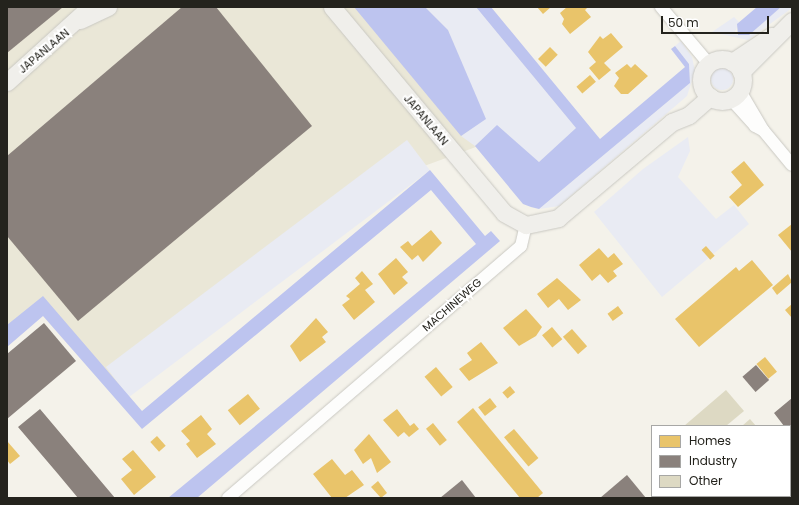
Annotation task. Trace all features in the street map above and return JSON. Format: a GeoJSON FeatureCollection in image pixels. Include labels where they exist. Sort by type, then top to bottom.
{"type":"FeatureCollection","features":[{"type":"Feature","properties":{"kind":"street","name":"JAPANLAAN"},"geometry":{"type":"LineString","coordinates":[[7,82],[85,13],[108,7]]}},
{"type":"Feature","properties":{"kind":"street","name":"JAPANLAAN"},"geometry":{"type":"LineString","coordinates":[[332,7],[504,213],[526,225]]}},
{"type":"Feature","properties":{"kind":"street"},"geometry":{"type":"LineString","coordinates":[[661,7],[709,64]]}},
{"type":"Feature","properties":{"kind":"street"},"geometry":{"type":"LineString","coordinates":[[737,67],[770,47],[777,34],[792,21]]}},
{"type":"Feature","properties":{"kind":"street"},"geometry":{"type":"LineString","coordinates":[[735,95],[720,101],[706,92],[702,75],[709,64],[724,60],[737,67]]}},
{"type":"Feature","properties":{"kind":"street"},"geometry":{"type":"LineString","coordinates":[[737,67],[735,95],[755,126],[763,130],[792,165]]}},
{"type":"Feature","properties":{"kind":"street"},"geometry":{"type":"LineString","coordinates":[[526,225],[558,218],[672,122],[688,115],[706,92]]}},
{"type":"Feature","properties":{"kind":"street","name":"MACHINEWEG"},"geometry":{"type":"LineString","coordinates":[[228,498],[521,246],[526,225]]}},
{"type":"Feature","properties":{"kind":"shaded area"},"geometry":{"type":"Polygon","coordinates":[[[7,7],[386,7],[492,141],[408,172],[124,398],[45,305],[7,336],[7,7]]]}},
{"type":"Feature","properties":{"kind":"shaded area"},"geometry":{"type":"Polygon","coordinates":[[[425,7],[476,7],[576,128],[539,162],[497,126],[475,146],[461,136],[485,119],[448,30],[425,7]]]}},
{"type":"Feature","properties":{"kind":"shaded area"},"geometry":{"type":"Polygon","coordinates":[[[781,7],[792,8],[748,40],[712,32],[734,17],[739,22],[735,32],[738,35],[755,30],[781,7]]]}},
{"type":"Feature","properties":{"kind":"shaded area"},"geometry":{"type":"Polygon","coordinates":[[[681,41],[692,57],[695,71],[687,96],[559,206],[539,209],[690,83],[689,64],[675,46],[681,41]]]}},
{"type":"Feature","properties":{"kind":"shaded area"},"geometry":{"type":"Polygon","coordinates":[[[722,68],[730,71],[733,79],[730,87],[722,90],[714,87],[711,79],[714,71],[722,68]]]}},
{"type":"Feature","properties":{"kind":"shaded area"},"geometry":{"type":"Polygon","coordinates":[[[688,137],[690,151],[678,177],[716,219],[734,205],[749,224],[662,297],[594,212],[643,169],[688,137]]]}},
{"type":"Feature","properties":{"kind":"shaded area"},"geometry":{"type":"Polygon","coordinates":[[[407,140],[430,170],[129,397],[106,367],[407,140]]]}},
{"type":"Feature","properties":{"kind":"water"},"geometry":{"type":"Polygon","coordinates":[[[354,7],[425,7],[448,30],[486,119],[461,136],[354,7]]]}},
{"type":"Feature","properties":{"kind":"water"},"geometry":{"type":"Polygon","coordinates":[[[476,7],[491,7],[600,139],[685,67],[671,49],[675,46],[689,64],[690,83],[539,209],[531,207],[523,204],[475,146],[497,125],[539,162],[576,128],[476,7]]]}},
{"type":"Feature","properties":{"kind":"water"},"geometry":{"type":"Polygon","coordinates":[[[757,7],[781,7],[749,35],[738,35],[737,24],[757,7]]]}},
{"type":"Feature","properties":{"kind":"water"},"geometry":{"type":"Polygon","coordinates":[[[430,170],[485,236],[491,231],[500,241],[197,498],[168,498],[476,244],[431,190],[142,429],[43,316],[7,347],[7,325],[43,296],[142,411],[430,170]]]}},
{"type":"Feature","properties":{"kind":"building: Homes"},"geometry":{"type":"Polygon","coordinates":[[[537,7],[551,7],[543,14],[537,7]]]}},
{"type":"Feature","properties":{"kind":"building: Homes"},"geometry":{"type":"Polygon","coordinates":[[[567,7],[588,7],[585,10],[591,17],[570,34],[562,24],[564,19],[560,13],[567,7]]]}},
{"type":"Feature","properties":{"kind":"building: Homes"},"geometry":{"type":"Polygon","coordinates":[[[611,33],[623,47],[604,63],[611,70],[599,80],[589,68],[596,62],[588,52],[600,36],[603,39],[611,33]]]}},
{"type":"Feature","properties":{"kind":"building: Homes"},"geometry":{"type":"Polygon","coordinates":[[[550,47],[558,55],[546,67],[538,59],[550,47]]]}},
{"type":"Feature","properties":{"kind":"building: Homes"},"geometry":{"type":"Polygon","coordinates":[[[627,64],[631,68],[635,64],[648,76],[628,94],[621,94],[614,86],[619,78],[615,73],[627,64]]]}},
{"type":"Feature","properties":{"kind":"building: Homes"},"geometry":{"type":"Polygon","coordinates":[[[590,75],[596,82],[582,94],[576,87],[590,75]]]}},
{"type":"Feature","properties":{"kind":"building: Homes"},"geometry":{"type":"Polygon","coordinates":[[[744,161],[764,185],[738,207],[729,197],[742,185],[731,172],[744,161]]]}},
{"type":"Feature","properties":{"kind":"building: Homes"},"geometry":{"type":"Polygon","coordinates":[[[792,224],[792,252],[778,235],[792,224]]]}},
{"type":"Feature","properties":{"kind":"building: Homes"},"geometry":{"type":"Polygon","coordinates":[[[431,230],[442,243],[423,262],[418,255],[412,260],[400,247],[408,241],[412,246],[431,230]]]}},
{"type":"Feature","properties":{"kind":"building: Homes"},"geometry":{"type":"Polygon","coordinates":[[[706,246],[715,256],[710,260],[702,250],[706,246]]]}},
{"type":"Feature","properties":{"kind":"building: Homes"},"geometry":{"type":"Polygon","coordinates":[[[599,248],[608,258],[614,253],[623,264],[613,271],[617,276],[608,283],[600,274],[592,281],[579,265],[599,248]]]}},
{"type":"Feature","properties":{"kind":"building: Homes"},"geometry":{"type":"Polygon","coordinates":[[[396,258],[408,272],[402,277],[408,283],[394,295],[378,274],[396,258]]]}},
{"type":"Feature","properties":{"kind":"building: Homes"},"geometry":{"type":"Polygon","coordinates":[[[752,260],[773,285],[699,347],[675,319],[736,267],[739,271],[752,260]]]}},
{"type":"Feature","properties":{"kind":"building: Homes"},"geometry":{"type":"Polygon","coordinates":[[[362,271],[373,284],[365,290],[375,302],[354,320],[342,305],[350,299],[346,296],[360,284],[355,278],[362,271]]]}},
{"type":"Feature","properties":{"kind":"building: Homes"},"geometry":{"type":"Polygon","coordinates":[[[788,274],[792,282],[777,295],[772,288],[788,274]]]}},
{"type":"Feature","properties":{"kind":"building: Homes"},"geometry":{"type":"Polygon","coordinates":[[[557,278],[581,300],[568,310],[559,299],[548,308],[537,294],[557,278]]]}},
{"type":"Feature","properties":{"kind":"building: Homes"},"geometry":{"type":"Polygon","coordinates":[[[792,304],[792,318],[785,310],[792,304]]]}},
{"type":"Feature","properties":{"kind":"building: Homes"},"geometry":{"type":"Polygon","coordinates":[[[618,306],[623,313],[613,321],[607,314],[618,306]]]}},
{"type":"Feature","properties":{"kind":"building: Homes"},"geometry":{"type":"Polygon","coordinates":[[[526,309],[542,327],[536,336],[519,346],[503,328],[526,309]]]}},
{"type":"Feature","properties":{"kind":"building: Homes"},"geometry":{"type":"Polygon","coordinates":[[[316,318],[328,332],[322,337],[326,342],[300,362],[290,346],[316,318]]]}},
{"type":"Feature","properties":{"kind":"building: Homes"},"geometry":{"type":"Polygon","coordinates":[[[552,327],[562,339],[552,348],[542,335],[552,327]]]}},
{"type":"Feature","properties":{"kind":"building: Homes"},"geometry":{"type":"Polygon","coordinates":[[[572,329],[587,346],[578,354],[563,337],[572,329]]]}},
{"type":"Feature","properties":{"kind":"building: Homes"},"geometry":{"type":"Polygon","coordinates":[[[481,342],[498,363],[469,381],[459,369],[472,360],[467,353],[481,342]]]}},
{"type":"Feature","properties":{"kind":"building: Homes"},"geometry":{"type":"Polygon","coordinates":[[[765,357],[777,372],[768,379],[756,364],[765,357]]]}},
{"type":"Feature","properties":{"kind":"building: Homes"},"geometry":{"type":"Polygon","coordinates":[[[436,367],[453,387],[441,397],[425,377],[436,367]]]}},
{"type":"Feature","properties":{"kind":"building: Homes"},"geometry":{"type":"Polygon","coordinates":[[[510,386],[515,392],[507,399],[502,392],[510,386]]]}},
{"type":"Feature","properties":{"kind":"building: Homes"},"geometry":{"type":"Polygon","coordinates":[[[248,394],[260,409],[240,425],[228,410],[248,394]]]}},
{"type":"Feature","properties":{"kind":"building: Homes"},"geometry":{"type":"Polygon","coordinates":[[[490,398],[497,407],[485,416],[478,407],[490,398]]]}},
{"type":"Feature","properties":{"kind":"building: Homes"},"geometry":{"type":"Polygon","coordinates":[[[473,408],[543,493],[537,498],[520,498],[457,422],[473,408]]]}},
{"type":"Feature","properties":{"kind":"building: Homes"},"geometry":{"type":"Polygon","coordinates":[[[397,409],[410,426],[414,423],[419,429],[409,437],[404,432],[398,437],[383,420],[397,409]]]}},
{"type":"Feature","properties":{"kind":"building: Homes"},"geometry":{"type":"Polygon","coordinates":[[[201,415],[212,429],[207,434],[216,444],[197,458],[186,444],[190,441],[181,431],[201,415]]]}},
{"type":"Feature","properties":{"kind":"building: Homes"},"geometry":{"type":"Polygon","coordinates":[[[433,423],[447,440],[440,446],[426,429],[433,423]]]}},
{"type":"Feature","properties":{"kind":"building: Homes"},"geometry":{"type":"Polygon","coordinates":[[[514,429],[538,458],[528,466],[504,437],[514,429]]]}},
{"type":"Feature","properties":{"kind":"building: Homes"},"geometry":{"type":"Polygon","coordinates":[[[369,434],[391,462],[377,473],[371,458],[363,464],[354,450],[369,434]]]}},
{"type":"Feature","properties":{"kind":"building: Homes"},"geometry":{"type":"Polygon","coordinates":[[[157,436],[166,446],[159,452],[150,442],[157,436]]]}},
{"type":"Feature","properties":{"kind":"building: Homes"},"geometry":{"type":"Polygon","coordinates":[[[7,441],[20,456],[10,464],[7,460],[7,441]]]}},
{"type":"Feature","properties":{"kind":"building: Homes"},"geometry":{"type":"Polygon","coordinates":[[[133,450],[156,477],[134,495],[121,479],[132,470],[122,459],[133,450]]]}},
{"type":"Feature","properties":{"kind":"building: Homes"},"geometry":{"type":"Polygon","coordinates":[[[332,459],[345,475],[352,470],[364,485],[345,498],[332,498],[313,474],[332,459]]]}},
{"type":"Feature","properties":{"kind":"building: Homes"},"geometry":{"type":"Polygon","coordinates":[[[378,481],[387,493],[381,498],[371,487],[378,481]]]}},
{"type":"Feature","properties":{"kind":"building: Industry"},"geometry":{"type":"Polygon","coordinates":[[[7,7],[63,7],[7,53],[7,7]]]}},
{"type":"Feature","properties":{"kind":"building: Industry"},"geometry":{"type":"Polygon","coordinates":[[[182,7],[216,7],[312,126],[78,321],[7,236],[7,156],[182,7]]]}},
{"type":"Feature","properties":{"kind":"building: Industry"},"geometry":{"type":"Polygon","coordinates":[[[44,323],[76,361],[7,419],[7,354],[44,323]]]}},
{"type":"Feature","properties":{"kind":"building: Industry"},"geometry":{"type":"Polygon","coordinates":[[[756,365],[769,380],[756,392],[742,377],[756,365]]]}},
{"type":"Feature","properties":{"kind":"building: Industry"},"geometry":{"type":"Polygon","coordinates":[[[792,398],[792,435],[791,425],[783,425],[774,413],[792,398]]]}},
{"type":"Feature","properties":{"kind":"building: Industry"},"geometry":{"type":"Polygon","coordinates":[[[40,409],[115,498],[78,498],[18,427],[40,409]]]}},
{"type":"Feature","properties":{"kind":"building: Industry"},"geometry":{"type":"Polygon","coordinates":[[[627,475],[646,498],[600,498],[627,475]]]}},
{"type":"Feature","properties":{"kind":"building: Industry"},"geometry":{"type":"Polygon","coordinates":[[[792,476],[792,498],[766,498],[791,497],[792,476]]]}},
{"type":"Feature","properties":{"kind":"building: Industry"},"geometry":{"type":"Polygon","coordinates":[[[462,480],[476,498],[440,498],[462,480]]]}},
{"type":"Feature","properties":{"kind":"building: Other"},"geometry":{"type":"Polygon","coordinates":[[[726,390],[744,411],[727,425],[685,425],[726,390]]]}},
{"type":"Feature","properties":{"kind":"building: Other"},"geometry":{"type":"Polygon","coordinates":[[[750,419],[755,425],[743,425],[750,419]]]}},
{"type":"Feature","properties":{"kind":"building: Other"},"geometry":{"type":"Polygon","coordinates":[[[712,497],[734,497],[710,498],[712,497]]]}}]}
